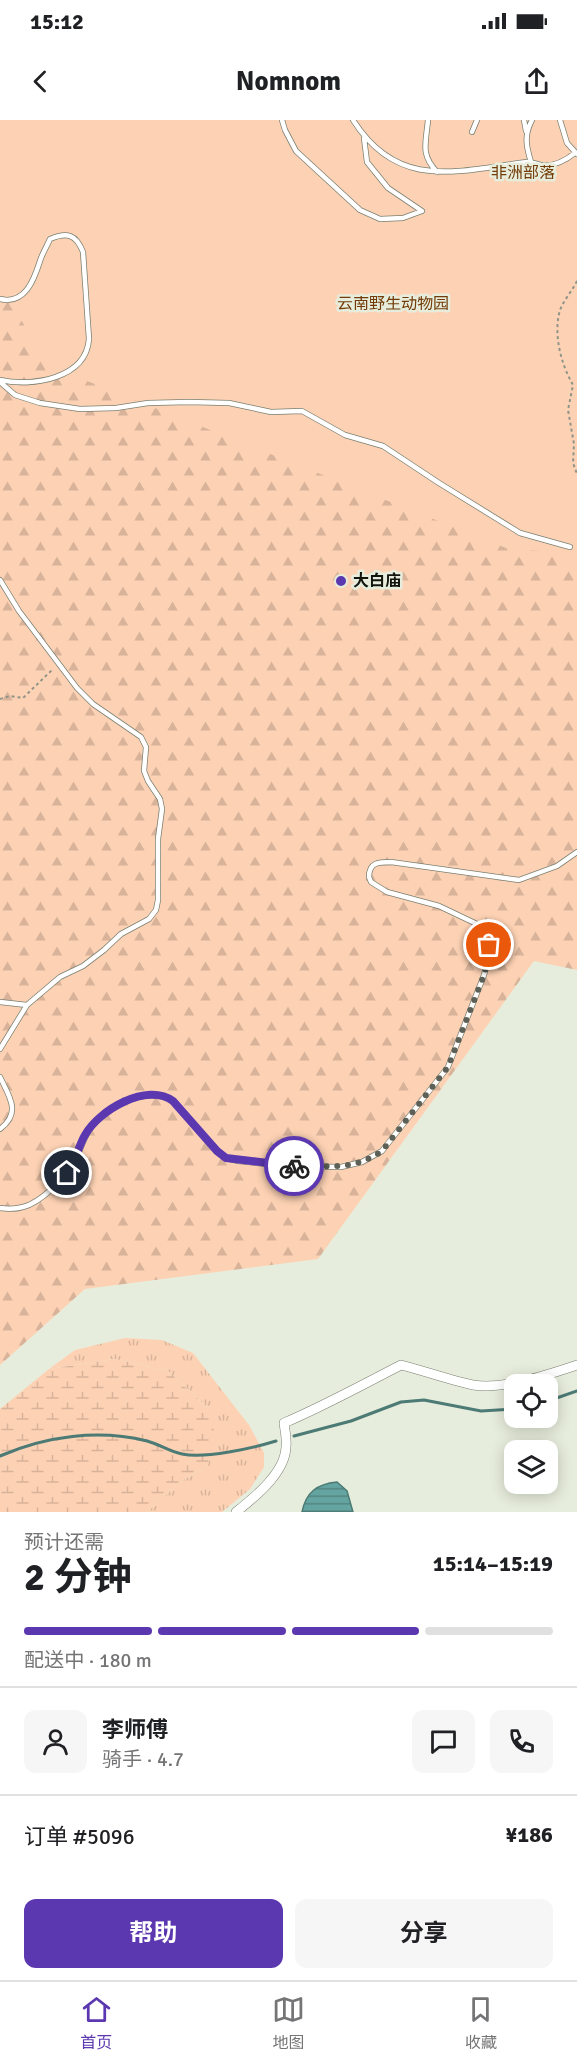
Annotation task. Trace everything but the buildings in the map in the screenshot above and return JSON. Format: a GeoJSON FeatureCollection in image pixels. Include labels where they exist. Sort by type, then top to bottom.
{"type":"FeatureCollection","features":[{"type":"Feature","properties":{"kind":"street"},"geometry":{"type":"LineString","coordinates":[[236,1512],[258,1495],[276,1475],[287,1448],[284,1423],[322,1407],[401,1365],[474,1385],[504,1384],[548,1375],[577,1365]]}},
{"type":"Feature","properties":{"kind":"lane"},"geometry":{"type":"LineString","coordinates":[[282,120],[297,151],[360,210],[380,219],[403,218],[422,211],[388,188],[367,162],[364,138]]}},
{"type":"Feature","properties":{"kind":"lane"},"geometry":{"type":"LineString","coordinates":[[353,120],[364,138],[379,152],[396,163],[426,172],[531,162],[549,165],[569,158],[576,154],[567,143],[560,120]]}},
{"type":"Feature","properties":{"kind":"lane"},"geometry":{"type":"LineString","coordinates":[[428,120],[424,153],[437,172]]}},
{"type":"Feature","properties":{"kind":"lane"},"geometry":{"type":"LineString","coordinates":[[472,132],[477,120]]}},
{"type":"Feature","properties":{"kind":"lane"},"geometry":{"type":"LineString","coordinates":[[524,120],[531,162]]}},
{"type":"Feature","properties":{"kind":"lane"},"geometry":{"type":"LineString","coordinates":[[526,131],[532,120]]}},
{"type":"Feature","properties":{"kind":"lane"},"geometry":{"type":"LineString","coordinates":[[0,299],[17,298],[27,292],[33,283],[50,239],[69,235],[79,242],[83,252],[89,339],[88,350],[83,359],[55,377],[32,383],[0,381]]}},
{"type":"Feature","properties":{"kind":"lane"},"geometry":{"type":"LineString","coordinates":[[0,381],[15,395],[40,403],[80,409],[116,408],[148,403],[229,402],[271,412],[302,411],[345,435],[383,446],[520,533],[570,547]]}},
{"type":"Feature","properties":{"kind":"lane"},"geometry":{"type":"LineString","coordinates":[[0,580],[19,611],[93,704],[141,737],[146,747],[144,771],[160,799],[162,809],[158,839],[156,910],[149,919],[121,934],[83,966],[60,977],[27,1005],[0,1050]]}},
{"type":"Feature","properties":{"kind":"lane"},"geometry":{"type":"LineString","coordinates":[[0,1209],[23,1207],[51,1190],[73,1164],[84,1136],[96,1120],[124,1102],[141,1096],[167,1097],[173,1101],[217,1151],[226,1158],[287,1166],[341,1167],[352,1166],[373,1158],[382,1151],[448,1067],[484,975],[489,956],[489,945],[478,925],[439,906],[409,896],[387,892],[377,887],[369,877],[371,866],[380,862],[391,862],[519,880],[557,866],[577,852]]}},
{"type":"Feature","properties":{"kind":"lane"},"geometry":{"type":"LineString","coordinates":[[0,1002],[27,1005]]}},
{"type":"Feature","properties":{"kind":"lane"},"geometry":{"type":"LineString","coordinates":[[0,1077],[13,1109],[10,1120],[0,1129]]}},
{"type":"Feature","properties":{"kind":"path"},"geometry":{"type":"LineString","coordinates":[[577,281],[560,312],[558,329],[564,369],[573,385],[568,410],[573,435],[573,463],[577,474]]}},
{"type":"Feature","properties":{"kind":"path"},"geometry":{"type":"LineString","coordinates":[[0,699],[10,696],[23,698],[59,664]]}},
{"type":"Feature","properties":{"kind":"green space","name":"非洲部落"},"geometry":{"type":"Polygon","coordinates":[[[0,120],[577,120],[577,970],[534,961],[318,1259],[85,1289],[0,1365],[0,120]]]}},
{"type":"Feature","properties":{"kind":"green space","name":"云南野生动物园"},"geometry":{"type":"Polygon","coordinates":[[[0,120],[577,120],[577,554],[506,548],[47,365],[0,283],[0,120]]]}},
{"type":"Feature","properties":{"kind":"green space"},"geometry":{"type":"Polygon","coordinates":[[[125,1338],[162,1340],[193,1353],[249,1425],[264,1453],[264,1467],[250,1489],[222,1512],[147,1512],[180,1482],[208,1465],[211,1411],[168,1371],[115,1359],[49,1369],[75,1350],[125,1338]]]}},
{"type":"Feature","properties":{"kind":"green space"},"geometry":{"type":"Polygon","coordinates":[[[115,1359],[168,1371],[211,1411],[215,1438],[208,1465],[180,1482],[147,1512],[0,1512],[0,1409],[49,1369],[115,1359]]]}},
{"type":"Feature","properties":{"kind":"water"},"geometry":{"type":"Polygon","coordinates":[[[337,1482],[347,1491],[353,1512],[302,1512],[306,1499],[314,1490],[337,1482]]]}},
{"type":"Feature","properties":{"kind":"waterway"},"geometry":{"type":"LineString","coordinates":[[558,1398],[577,1391]]}},
{"type":"Feature","properties":{"kind":"waterway"},"geometry":{"type":"LineString","coordinates":[[294,1436],[351,1421],[401,1402],[424,1400],[481,1411],[504,1410]]}},
{"type":"Feature","properties":{"kind":"waterway"},"geometry":{"type":"LineString","coordinates":[[0,1456],[35,1444],[72,1436],[129,1437],[178,1453],[192,1455],[229,1452],[276,1441]]}},
{"type":"Feature","properties":{"kind":"way so far"},"geometry":{"type":"LineString","coordinates":[[294,1166],[352,1166],[373,1158],[382,1151],[448,1067],[484,975],[489,956],[489,945]]}},
{"type":"Feature","properties":{"kind":"place","name":"大白庙"},"geometry":{"type":"Point","coordinates":[341,581]}},
{"type":"Feature","properties":{"kind":"route"},"geometry":{"type":"LineString","coordinates":[[67,1173],[78,1155],[84,1136],[96,1120],[124,1102],[141,1096],[154,1095],[167,1097],[173,1101],[217,1151],[226,1158],[294,1166]]}}]}
